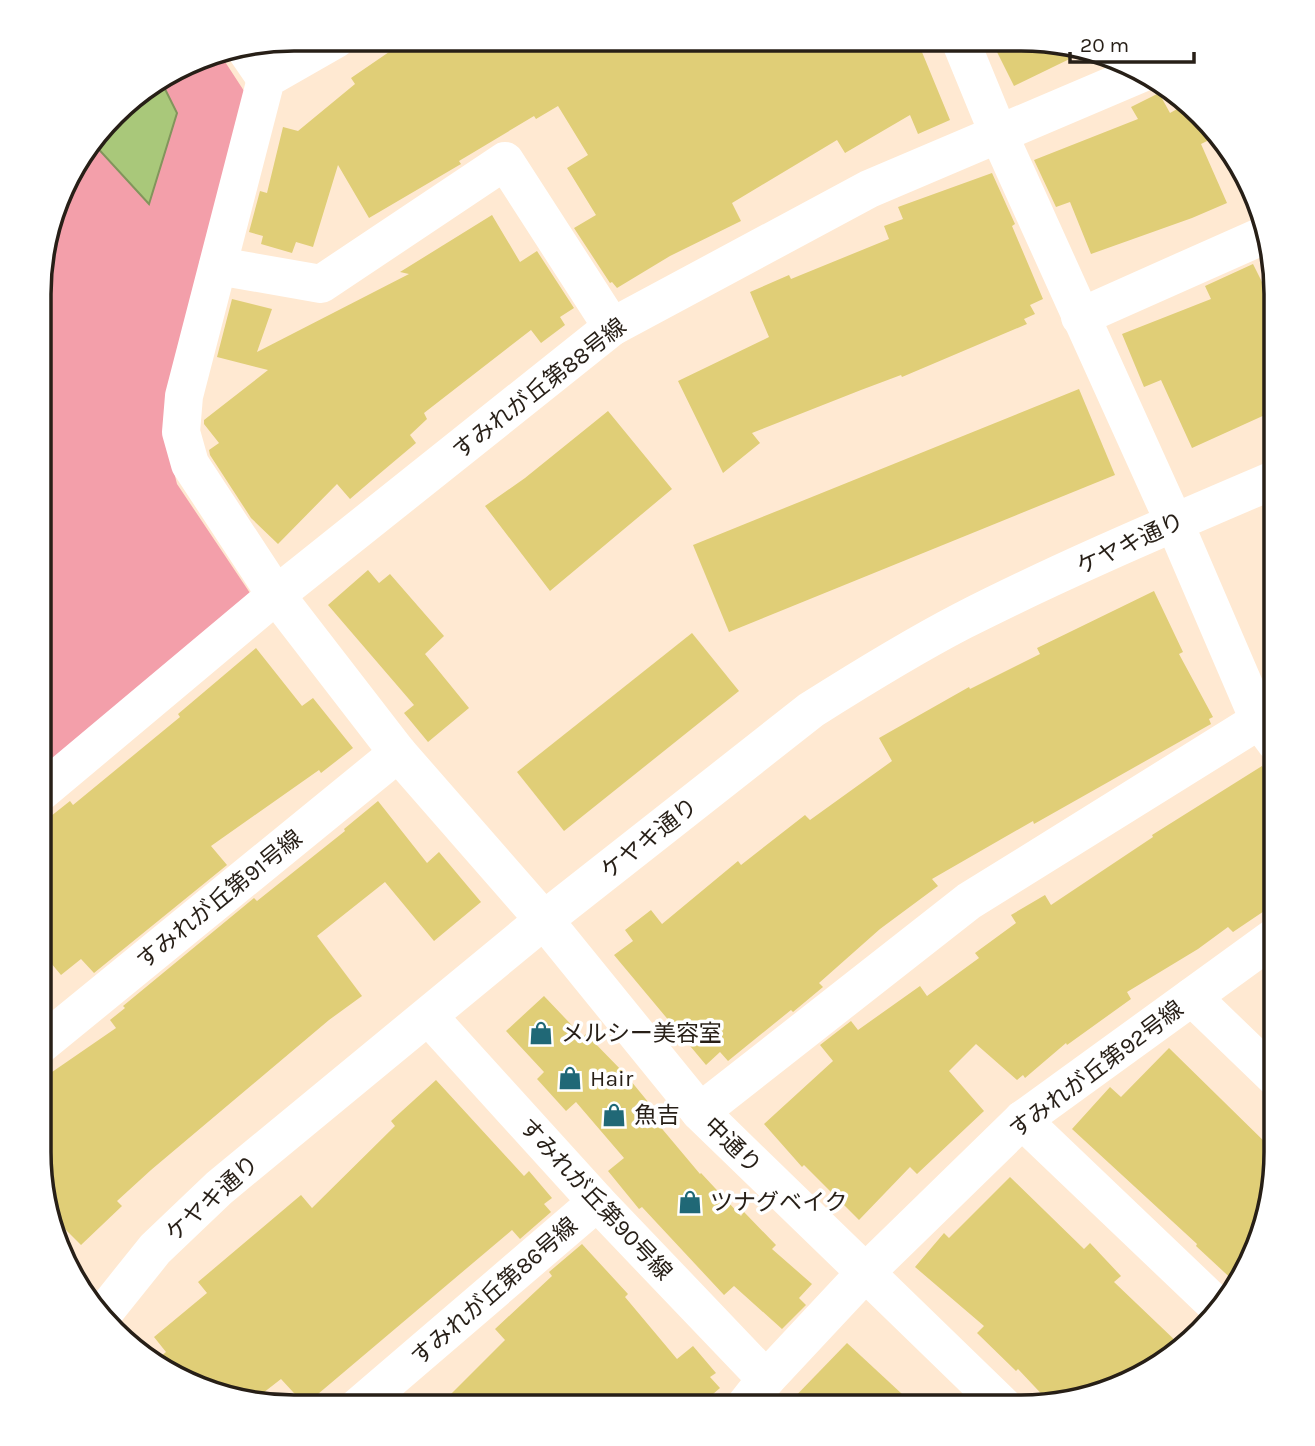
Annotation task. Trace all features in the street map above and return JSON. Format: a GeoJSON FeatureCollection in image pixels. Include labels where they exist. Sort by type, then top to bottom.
{"type":"FeatureCollection","features":[{"type":"Feature","properties":{"kind":"street"},"geometry":{"type":"LineString","coordinates":[[249,55],[266,79],[315,51]]}},
{"type":"Feature","properties":{"kind":"street"},"geometry":{"type":"LineString","coordinates":[[965,51],[1080,317],[1264,712]]}},
{"type":"Feature","properties":{"kind":"street","name":"すみれが丘第88号線"},"geometry":{"type":"LineString","coordinates":[[51,784],[275,595],[612,327],[869,189],[1132,78]]}},
{"type":"Feature","properties":{"kind":"street","name":"中通り"},"geometry":{"type":"LineString","coordinates":[[266,79],[184,396],[181,432],[190,464],[275,595],[398,752],[544,920],[700,1112],[992,1395]]}},
{"type":"Feature","properties":{"kind":"street"},"geometry":{"type":"LineString","coordinates":[[218,266],[321,284],[505,161],[612,327]]}},
{"type":"Feature","properties":{"kind":"street"},"geometry":{"type":"LineString","coordinates":[[1080,317],[1258,238]]}},
{"type":"Feature","properties":{"kind":"street","name":"ケヤキ通り"},"geometry":{"type":"LineString","coordinates":[[108,1308],[155,1249],[219,1188],[544,920],[811,710],[858,680],[963,621],[1174,522],[1264,484]]}},
{"type":"Feature","properties":{"kind":"street"},"geometry":{"type":"LineString","coordinates":[[700,1112],[969,901],[1264,729]]}},
{"type":"Feature","properties":{"kind":"street","name":"すみれが丘第91号線"},"geometry":{"type":"LineString","coordinates":[[51,1036],[398,752]]}},
{"type":"Feature","properties":{"kind":"street","name":"すみれが丘第92号線"},"geometry":{"type":"LineString","coordinates":[[755,1393],[866,1272],[1022,1120],[1264,945]]}},
{"type":"Feature","properties":{"kind":"street"},"geometry":{"type":"LineString","coordinates":[[1192,997],[1264,1066]]}},
{"type":"Feature","properties":{"kind":"street","name":"すみれが丘第90号線"},"geometry":{"type":"LineString","coordinates":[[429,1017],[597,1202],[755,1393]]}},
{"type":"Feature","properties":{"kind":"street"},"geometry":{"type":"LineString","coordinates":[[1022,1120],[1212,1302]]}},
{"type":"Feature","properties":{"kind":"street","name":"すみれが丘第86号線"},"geometry":{"type":"LineString","coordinates":[[372,1395],[597,1202]]}},
{"type":"Feature","properties":{"kind":"shaded area"},"geometry":{"type":"Polygon","coordinates":[[[225,61],[246,94],[165,436],[177,484],[252,596],[51,761],[51,293],[59,231],[83,172],[111,133],[133,111],[172,83],[225,61]]]}},
{"type":"Feature","properties":{"kind":"shaded area"},"geometry":{"type":"Polygon","coordinates":[[[165,88],[177,113],[149,204],[99,150],[133,111],[165,88]]]}},
{"type":"Feature","properties":{"kind":"building"},"geometry":{"type":"Polygon","coordinates":[[[390,51],[922,51],[950,120],[918,134],[910,115],[845,153],[837,140],[732,203],[741,221],[670,256],[617,288],[610,283],[574,228],[596,215],[567,168],[588,155],[558,106],[536,119],[534,116],[459,161],[461,164],[369,218],[338,165],[313,247],[296,242],[292,253],[261,244],[263,236],[249,232],[260,191],[267,193],[283,127],[298,131],[355,84],[351,78],[390,51]]]}},
{"type":"Feature","properties":{"kind":"building"},"geometry":{"type":"Polygon","coordinates":[[[996,51],[1075,57],[1014,86],[996,51]]]}},
{"type":"Feature","properties":{"kind":"building"},"geometry":{"type":"Polygon","coordinates":[[[1158,93],[1170,113],[1178,109],[1204,133],[1209,140],[1201,144],[1227,203],[1091,254],[1070,202],[1056,207],[1034,160],[1138,119],[1131,107],[1158,93]]]}},
{"type":"Feature","properties":{"kind":"building"},"geometry":{"type":"Polygon","coordinates":[[[992,173],[1015,224],[1012,226],[1043,299],[1030,305],[1035,314],[1024,319],[1027,324],[902,377],[901,375],[752,433],[760,443],[723,473],[678,381],[769,337],[750,292],[789,275],[791,279],[889,239],[884,226],[903,219],[898,207],[992,173]]]}},
{"type":"Feature","properties":{"kind":"building"},"geometry":{"type":"Polygon","coordinates":[[[492,215],[520,262],[537,251],[574,308],[560,317],[565,325],[541,343],[531,330],[424,413],[427,419],[410,435],[416,443],[350,499],[337,484],[278,544],[251,518],[210,455],[209,450],[219,443],[204,424],[204,420],[268,370],[217,357],[232,299],[272,309],[257,352],[409,274],[400,272],[492,215]]]}},
{"type":"Feature","properties":{"kind":"building"},"geometry":{"type":"Polygon","coordinates":[[[1253,264],[1264,284],[1264,415],[1192,448],[1161,380],[1144,387],[1122,334],[1211,299],[1205,286],[1253,264]]]}},
{"type":"Feature","properties":{"kind":"building"},"geometry":{"type":"Polygon","coordinates":[[[1079,389],[1115,475],[729,632],[693,545],[1079,389]]]}},
{"type":"Feature","properties":{"kind":"building"},"geometry":{"type":"Polygon","coordinates":[[[608,411],[672,489],[550,591],[485,506],[525,478],[608,411]]]}},
{"type":"Feature","properties":{"kind":"building"},"geometry":{"type":"Polygon","coordinates":[[[368,570],[379,583],[390,574],[444,636],[425,654],[469,708],[428,742],[404,713],[414,705],[328,605],[368,570]]]}},
{"type":"Feature","properties":{"kind":"building"},"geometry":{"type":"Polygon","coordinates":[[[1154,591],[1183,652],[1179,654],[1213,717],[1209,719],[1211,724],[932,879],[938,886],[880,929],[819,983],[823,987],[793,1012],[791,1010],[728,1061],[720,1052],[706,1065],[614,955],[633,941],[625,930],[651,910],[662,924],[738,861],[741,865],[805,815],[810,820],[892,761],[879,738],[969,687],[970,689],[1040,654],[1037,648],[1154,591]]]}},
{"type":"Feature","properties":{"kind":"building"},"geometry":{"type":"Polygon","coordinates":[[[692,633],[739,691],[564,831],[517,772],[692,633]]]}},
{"type":"Feature","properties":{"kind":"building"},"geometry":{"type":"Polygon","coordinates":[[[256,648],[302,706],[313,698],[353,748],[321,773],[319,770],[211,846],[227,865],[94,973],[81,959],[61,975],[51,963],[51,816],[70,801],[73,805],[180,717],[178,714],[256,648]]]}},
{"type":"Feature","properties":{"kind":"building"},"geometry":{"type":"Polygon","coordinates":[[[1262,766],[1264,911],[1233,932],[1228,927],[1198,949],[1127,992],[1131,999],[1067,1045],[1066,1043],[1025,1078],[1023,1075],[1017,1080],[976,1044],[949,1071],[984,1111],[917,1174],[910,1167],[859,1220],[804,1165],[802,1167],[764,1124],[833,1061],[820,1045],[851,1021],[858,1030],[920,986],[927,996],[979,958],[975,953],[1016,923],[1011,915],[1045,895],[1051,905],[1153,837],[1152,835],[1262,766]]]}},
{"type":"Feature","properties":{"kind":"building"},"geometry":{"type":"Polygon","coordinates":[[[378,801],[427,863],[439,852],[481,902],[434,941],[385,882],[317,936],[362,996],[329,1020],[151,1170],[117,1201],[122,1206],[81,1245],[63,1227],[55,1200],[51,1168],[51,1073],[116,1028],[110,1020],[125,1008],[123,1006],[254,898],[257,901],[345,831],[344,829],[378,801]]]}},
{"type":"Feature","properties":{"kind":"building"},"geometry":{"type":"Polygon","coordinates":[[[544,996],[583,1037],[586,1034],[626,1075],[658,1114],[653,1118],[700,1174],[741,1216],[744,1212],[776,1245],[772,1249],[812,1284],[799,1298],[806,1305],[782,1329],[734,1286],[724,1295],[642,1207],[639,1209],[608,1171],[624,1158],[576,1102],[566,1111],[537,1079],[544,1072],[506,1031],[544,996]]]}},
{"type":"Feature","properties":{"kind":"building"},"geometry":{"type":"Polygon","coordinates":[[[1169,1048],[1264,1141],[1260,1200],[1251,1231],[1230,1277],[1072,1129],[1110,1087],[1121,1097],[1169,1048]]]}},
{"type":"Feature","properties":{"kind":"building"},"geometry":{"type":"Polygon","coordinates":[[[436,1080],[524,1176],[529,1171],[552,1198],[544,1204],[551,1212],[520,1239],[512,1230],[317,1395],[296,1395],[281,1379],[263,1393],[246,1391],[186,1370],[162,1356],[166,1352],[154,1337],[207,1293],[198,1282],[301,1195],[312,1208],[395,1126],[391,1121],[436,1080]]]}},
{"type":"Feature","properties":{"kind":"building"},"geometry":{"type":"Polygon","coordinates":[[[1010,1177],[1084,1249],[1090,1243],[1121,1276],[1114,1282],[1175,1340],[1129,1370],[1100,1382],[1069,1391],[1042,1394],[977,1333],[984,1326],[915,1267],[944,1233],[949,1238],[1010,1177]]]}},
{"type":"Feature","properties":{"kind":"building"},"geometry":{"type":"Polygon","coordinates":[[[582,1244],[628,1294],[625,1297],[677,1359],[693,1346],[716,1373],[710,1377],[720,1388],[712,1395],[450,1395],[505,1340],[495,1329],[552,1276],[549,1272],[582,1244]]]}},
{"type":"Feature","properties":{"kind":"building"},"geometry":{"type":"Polygon","coordinates":[[[847,1343],[903,1395],[797,1395],[847,1343]]]}},
{"type":"Feature","properties":{"kind":"place","name":"メルシー美容室"},"geometry":{"type":"Point","coordinates":[541,1033]}},
{"type":"Feature","properties":{"kind":"place","name":"Hair"},"geometry":{"type":"Point","coordinates":[570,1078]}},
{"type":"Feature","properties":{"kind":"place","name":"魚吉"},"geometry":{"type":"Point","coordinates":[614,1115]}},
{"type":"Feature","properties":{"kind":"place","name":"ツナグベイク"},"geometry":{"type":"Point","coordinates":[690,1202]}}]}
